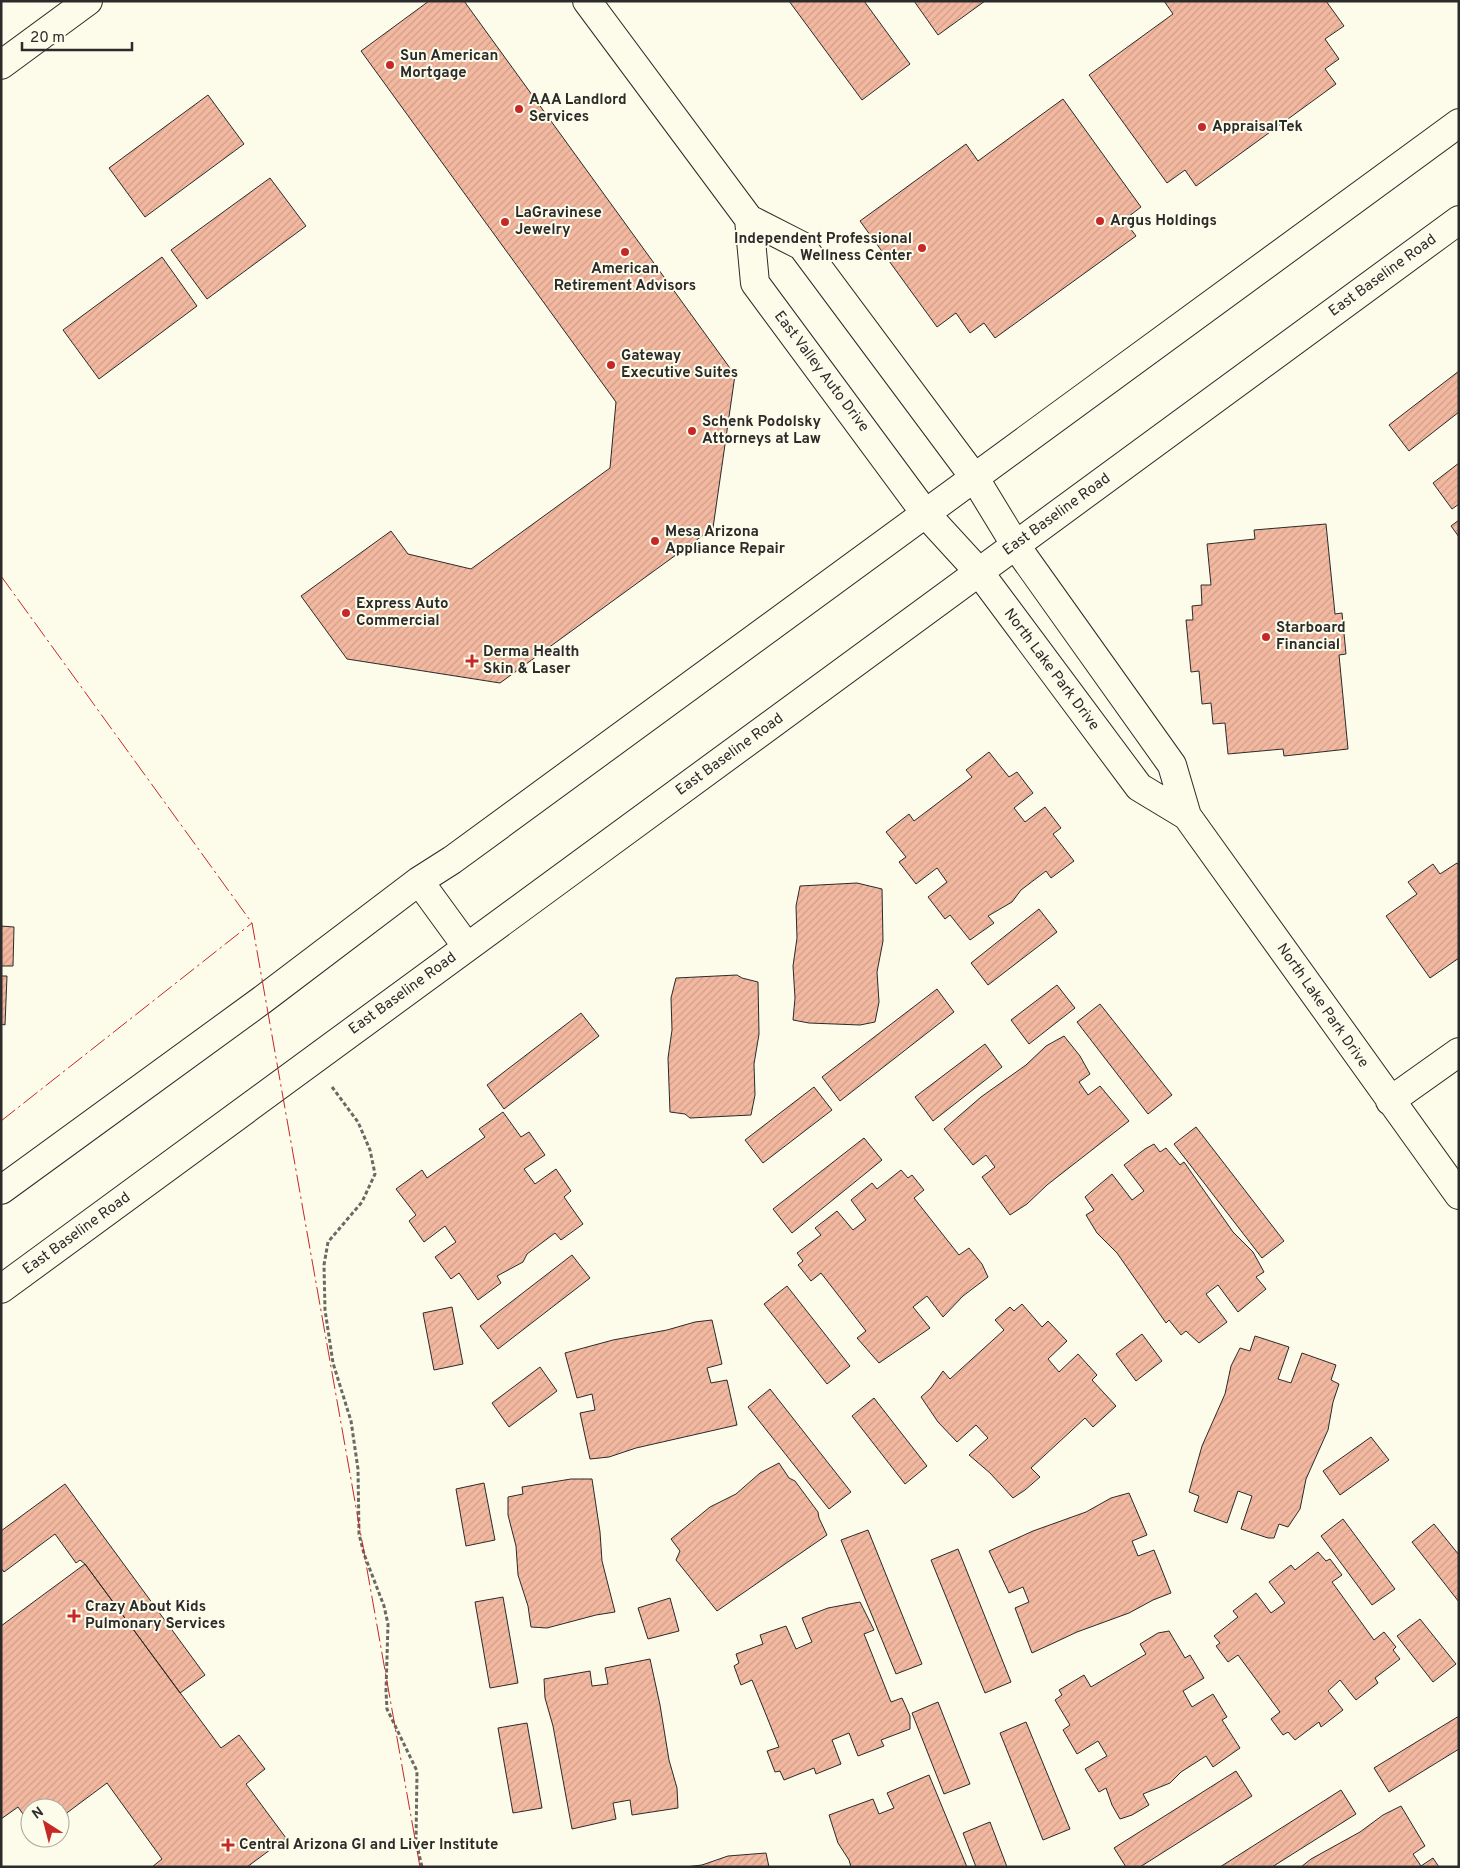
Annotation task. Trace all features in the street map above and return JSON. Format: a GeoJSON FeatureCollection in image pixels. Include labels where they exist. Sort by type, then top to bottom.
{"type":"FeatureCollection","features":[{"type":"Feature","properties":{"kind":"main road"},"geometry":{"type":"LineString","coordinates":[[1,65],[88,1]]}},
{"type":"Feature","properties":{"kind":"main road"},"geometry":{"type":"LineString","coordinates":[[587,1],[748,219],[802,246],[974,477]]}},
{"type":"Feature","properties":{"kind":"main road"},"geometry":{"type":"LineString","coordinates":[[1,1190],[262,1000],[419,881],[452,860],[924,512],[1459,122]]}},
{"type":"Feature","properties":{"kind":"main road","name":"East Valley Auto Drive"},"geometry":{"type":"LineString","coordinates":[[748,219],[755,283],[924,512]]}},
{"type":"Feature","properties":{"kind":"main road","name":"East Baseline Road"},"geometry":{"type":"LineString","coordinates":[[1,1289],[1459,220]]}},
{"type":"Feature","properties":{"kind":"main road","name":"North Lake Park Drive"},"geometry":{"type":"LineString","coordinates":[[974,477],[1016,546],[1172,766],[1187,816],[1459,1195]]}},
{"type":"Feature","properties":{"kind":"main road","name":"North Lake Park Drive"},"geometry":{"type":"LineString","coordinates":[[924,512],[980,572],[1138,787],[1187,816]]}},
{"type":"Feature","properties":{"kind":"main road"},"geometry":{"type":"LineString","coordinates":[[419,881],[467,947]]}},
{"type":"Feature","properties":{"kind":"main road"},"geometry":{"type":"LineString","coordinates":[[1390,1101],[1459,1052]]}},
{"type":"Feature","properties":{"kind":"path"},"geometry":{"type":"LineString","coordinates":[[312,1061],[358,1122],[370,1150],[375,1174],[362,1202],[328,1242],[324,1265],[325,1310],[333,1363],[351,1421],[358,1468],[359,1534],[364,1554],[384,1606],[388,1624],[387,1710],[417,1771],[416,1841],[422,1867]]}},
{"type":"Feature","properties":{"kind":"building"},"geometry":{"type":"Polygon","coordinates":[[[429,1],[464,1],[735,375],[713,528],[500,683],[347,659],[301,596],[391,531],[408,554],[471,569],[610,468],[616,402],[361,51],[429,1]]]}},
{"type":"Feature","properties":{"kind":"building"},"geometry":{"type":"Polygon","coordinates":[[[789,1],[864,1],[910,64],[862,100],[789,1]]]}},
{"type":"Feature","properties":{"kind":"building"},"geometry":{"type":"Polygon","coordinates":[[[914,1],[985,1],[938,35],[914,1]]]}},
{"type":"Feature","properties":{"kind":"building","name":"AppraisalTek"},"geometry":{"type":"Polygon","coordinates":[[[1164,1],[1326,1],[1344,26],[1325,39],[1339,59],[1325,69],[1336,84],[1196,186],[1185,170],[1167,183],[1089,75],[1173,14],[1164,1]]]}},
{"type":"Feature","properties":{"kind":"building"},"geometry":{"type":"Polygon","coordinates":[[[208,95],[244,144],[145,217],[109,168],[208,95]]]}},
{"type":"Feature","properties":{"kind":"building"},"geometry":{"type":"Polygon","coordinates":[[[1063,99],[1141,207],[1124,220],[1136,236],[995,338],[984,323],[970,333],[956,313],[937,327],[860,221],[966,144],[978,161],[1063,99]]]}},
{"type":"Feature","properties":{"kind":"building"},"geometry":{"type":"Polygon","coordinates":[[[270,178],[306,226],[207,299],[171,250],[270,178]]]}},
{"type":"Feature","properties":{"kind":"building"},"geometry":{"type":"Polygon","coordinates":[[[162,257],[197,306],[99,379],[63,330],[162,257]]]}},
{"type":"Feature","properties":{"kind":"building"},"geometry":{"type":"Polygon","coordinates":[[[1459,371],[1459,412],[1409,451],[1389,425],[1459,371]]]}},
{"type":"Feature","properties":{"kind":"building"},"geometry":{"type":"Polygon","coordinates":[[[1459,463],[1459,504],[1452,509],[1433,483],[1459,463]]]}},
{"type":"Feature","properties":{"kind":"building"},"geometry":{"type":"Polygon","coordinates":[[[1459,520],[1459,537],[1451,526],[1459,520]]]}},
{"type":"Feature","properties":{"kind":"building","name":"Starboard Financial"},"geometry":{"type":"Polygon","coordinates":[[[1326,524],[1335,614],[1342,613],[1346,654],[1339,655],[1348,749],[1284,756],[1283,749],[1228,754],[1225,723],[1213,724],[1211,703],[1202,704],[1199,671],[1191,672],[1186,620],[1193,620],[1192,606],[1202,605],[1201,585],[1211,585],[1207,544],[1255,539],[1254,530],[1326,524]]]}},
{"type":"Feature","properties":{"kind":"building"},"geometry":{"type":"Polygon","coordinates":[[[989,752],[1009,777],[1017,772],[1033,793],[1014,808],[1025,822],[1045,807],[1061,828],[1053,834],[1074,861],[1051,878],[1046,871],[1021,890],[1012,902],[988,916],[994,923],[970,940],[950,915],[945,919],[928,897],[947,882],[937,868],[916,884],[899,862],[906,857],[886,832],[909,814],[914,821],[972,777],[966,770],[989,752]]]}},
{"type":"Feature","properties":{"kind":"building"},"geometry":{"type":"Polygon","coordinates":[[[1457,863],[1459,866],[1459,958],[1430,978],[1386,916],[1417,894],[1408,882],[1433,864],[1440,874],[1457,863]]]}},
{"type":"Feature","properties":{"kind":"building"},"geometry":{"type":"Polygon","coordinates":[[[857,883],[882,889],[883,941],[877,972],[879,1002],[875,1022],[860,1025],[809,1023],[793,1020],[795,998],[793,966],[797,938],[796,906],[800,886],[857,883]]]}},
{"type":"Feature","properties":{"kind":"building"},"geometry":{"type":"Polygon","coordinates":[[[1039,909],[1057,932],[988,985],[971,963],[1039,909]]]}},
{"type":"Feature","properties":{"kind":"building"},"geometry":{"type":"Polygon","coordinates":[[[1,926],[14,927],[13,966],[1,966],[1,926]]]}},
{"type":"Feature","properties":{"kind":"building"},"geometry":{"type":"Polygon","coordinates":[[[737,975],[758,982],[759,1034],[754,1064],[755,1095],[751,1115],[690,1118],[685,1114],[670,1112],[668,1058],[672,1030],[671,998],[676,978],[737,975]]]}},
{"type":"Feature","properties":{"kind":"building"},"geometry":{"type":"Polygon","coordinates":[[[1,976],[7,976],[5,1025],[1,1024],[1,976]]]}},
{"type":"Feature","properties":{"kind":"building"},"geometry":{"type":"Polygon","coordinates":[[[1057,985],[1075,1008],[1029,1044],[1011,1020],[1057,985]]]}},
{"type":"Feature","properties":{"kind":"building"},"geometry":{"type":"Polygon","coordinates":[[[937,989],[954,1012],[840,1101],[822,1077],[937,989]]]}},
{"type":"Feature","properties":{"kind":"building"},"geometry":{"type":"Polygon","coordinates":[[[1100,1004],[1172,1095],[1148,1114],[1077,1022],[1100,1004]]]}},
{"type":"Feature","properties":{"kind":"building"},"geometry":{"type":"Polygon","coordinates":[[[581,1013],[599,1036],[504,1109],[487,1085],[581,1013]]]}},
{"type":"Feature","properties":{"kind":"building"},"geometry":{"type":"Polygon","coordinates":[[[1064,1036],[1080,1056],[1090,1074],[1079,1082],[1088,1095],[1100,1086],[1129,1121],[1047,1185],[1027,1204],[1010,1215],[982,1177],[995,1167],[986,1155],[973,1165],[944,1129],[981,1097],[1026,1065],[1046,1046],[1064,1036]]]}},
{"type":"Feature","properties":{"kind":"building"},"geometry":{"type":"Polygon","coordinates":[[[985,1044],[1002,1067],[933,1121],[915,1097],[985,1044]]]}},
{"type":"Feature","properties":{"kind":"building"},"geometry":{"type":"Polygon","coordinates":[[[814,1087],[832,1110],[763,1163],[745,1140],[814,1087]]]}},
{"type":"Feature","properties":{"kind":"building"},"geometry":{"type":"Polygon","coordinates":[[[503,1112],[521,1137],[529,1132],[545,1155],[524,1169],[535,1184],[556,1169],[571,1191],[564,1197],[583,1224],[561,1240],[555,1233],[527,1254],[523,1262],[497,1276],[501,1283],[478,1300],[459,1273],[451,1279],[435,1257],[456,1242],[445,1226],[424,1242],[409,1221],[416,1215],[396,1189],[422,1170],[427,1178],[485,1137],[479,1129],[503,1112]]]}},
{"type":"Feature","properties":{"kind":"building"},"geometry":{"type":"Polygon","coordinates":[[[1196,1127],[1284,1241],[1262,1258],[1174,1144],[1196,1127]]]}},
{"type":"Feature","properties":{"kind":"building"},"geometry":{"type":"Polygon","coordinates":[[[864,1138],[882,1160],[792,1233],[773,1209],[864,1138]]]}},
{"type":"Feature","properties":{"kind":"building"},"geometry":{"type":"Polygon","coordinates":[[[1154,1144],[1160,1152],[1166,1148],[1180,1165],[1184,1162],[1233,1232],[1253,1252],[1264,1272],[1256,1277],[1266,1289],[1238,1312],[1218,1285],[1206,1294],[1227,1322],[1199,1343],[1186,1331],[1181,1335],[1169,1320],[1166,1323],[1117,1253],[1097,1233],[1086,1215],[1094,1210],[1085,1197],[1112,1174],[1132,1200],[1144,1191],[1124,1165],[1154,1144]]]}},
{"type":"Feature","properties":{"kind":"building"},"geometry":{"type":"Polygon","coordinates":[[[901,1170],[908,1178],[912,1175],[924,1190],[914,1198],[959,1255],[969,1248],[982,1264],[988,1277],[963,1296],[943,1317],[927,1296],[913,1307],[930,1328],[879,1363],[857,1338],[866,1331],[821,1273],[811,1281],[798,1265],[803,1261],[797,1253],[821,1235],[815,1228],[837,1211],[853,1230],[866,1220],[851,1200],[872,1183],[877,1189],[901,1170]]]}},
{"type":"Feature","properties":{"kind":"building"},"geometry":{"type":"Polygon","coordinates":[[[572,1255],[590,1278],[498,1349],[480,1326],[572,1255]]]}},
{"type":"Feature","properties":{"kind":"building"},"geometry":{"type":"Polygon","coordinates":[[[787,1286],[850,1366],[827,1384],[764,1304],[787,1286]]]}},
{"type":"Feature","properties":{"kind":"building"},"geometry":{"type":"Polygon","coordinates":[[[1022,1304],[1042,1327],[1048,1321],[1067,1341],[1048,1359],[1059,1372],[1078,1354],[1097,1375],[1092,1380],[1116,1406],[1093,1427],[1085,1418],[1031,1468],[1040,1477],[1013,1498],[990,1473],[969,1455],[988,1438],[976,1425],[957,1442],[938,1422],[921,1397],[931,1388],[943,1371],[950,1379],[1004,1330],[995,1320],[1010,1307],[1014,1311],[1022,1304]]]}},
{"type":"Feature","properties":{"kind":"building"},"geometry":{"type":"Polygon","coordinates":[[[452,1307],[463,1364],[434,1370],[423,1313],[452,1307]]]}},
{"type":"Feature","properties":{"kind":"building"},"geometry":{"type":"Polygon","coordinates":[[[712,1320],[722,1364],[707,1368],[711,1383],[727,1380],[737,1425],[636,1448],[609,1457],[590,1459],[580,1413],[595,1410],[592,1394],[577,1398],[565,1353],[613,1340],[712,1320]]]}},
{"type":"Feature","properties":{"kind":"building"},"geometry":{"type":"Polygon","coordinates":[[[1142,1334],[1162,1361],[1136,1381],[1116,1354],[1142,1334]]]}},
{"type":"Feature","properties":{"kind":"building"},"geometry":{"type":"Polygon","coordinates":[[[1255,1336],[1289,1347],[1278,1379],[1291,1383],[1302,1353],[1336,1365],[1331,1380],[1339,1384],[1333,1402],[1328,1430],[1306,1479],[1300,1509],[1288,1527],[1279,1524],[1274,1538],[1268,1538],[1241,1529],[1252,1496],[1238,1491],[1227,1523],[1194,1511],[1199,1496],[1189,1492],[1202,1446],[1225,1394],[1231,1366],[1240,1348],[1250,1351],[1255,1336]]]}},
{"type":"Feature","properties":{"kind":"building"},"geometry":{"type":"Polygon","coordinates":[[[540,1367],[557,1391],[509,1427],[492,1403],[540,1367]]]}},
{"type":"Feature","properties":{"kind":"building"},"geometry":{"type":"Polygon","coordinates":[[[770,1389],[851,1492],[829,1509],[748,1407],[770,1389]]]}},
{"type":"Feature","properties":{"kind":"building"},"geometry":{"type":"Polygon","coordinates":[[[874,1398],[927,1466],[905,1484],[852,1416],[874,1398]]]}},
{"type":"Feature","properties":{"kind":"building"},"geometry":{"type":"Polygon","coordinates":[[[1371,1437],[1389,1460],[1340,1495],[1323,1471],[1371,1437]]]}},
{"type":"Feature","properties":{"kind":"building"},"geometry":{"type":"Polygon","coordinates":[[[779,1463],[789,1478],[795,1481],[818,1512],[827,1535],[717,1611],[676,1560],[680,1551],[671,1539],[710,1507],[736,1494],[760,1473],[779,1463]]]}},
{"type":"Feature","properties":{"kind":"building"},"geometry":{"type":"Polygon","coordinates":[[[571,1479],[592,1479],[600,1532],[602,1561],[615,1612],[547,1628],[531,1627],[528,1606],[518,1575],[516,1546],[508,1515],[508,1497],[523,1494],[522,1487],[571,1479]]]}},
{"type":"Feature","properties":{"kind":"building"},"geometry":{"type":"Polygon","coordinates":[[[484,1483],[495,1540],[466,1546],[456,1489],[484,1483]]]}},
{"type":"Feature","properties":{"kind":"building"},"geometry":{"type":"Polygon","coordinates":[[[65,1484],[205,1675],[180,1693],[85,1564],[80,1560],[76,1563],[55,1534],[4,1572],[1,1568],[1,1531],[65,1484]]]}},
{"type":"Feature","properties":{"kind":"building"},"geometry":{"type":"Polygon","coordinates":[[[1129,1493],[1147,1535],[1132,1541],[1138,1556],[1154,1550],[1171,1593],[1129,1613],[1077,1632],[1032,1653],[1015,1608],[1029,1602],[1023,1587],[1009,1593],[989,1551],[1033,1531],[1086,1512],[1111,1498],[1129,1493]]]}},
{"type":"Feature","properties":{"kind":"building"},"geometry":{"type":"Polygon","coordinates":[[[1343,1519],[1395,1589],[1372,1605],[1321,1536],[1343,1519]]]}},
{"type":"Feature","properties":{"kind":"building"},"geometry":{"type":"Polygon","coordinates":[[[1434,1524],[1459,1555],[1459,1602],[1412,1542],[1434,1524]]]}},
{"type":"Feature","properties":{"kind":"building"},"geometry":{"type":"Polygon","coordinates":[[[868,1530],[922,1664],[896,1674],[841,1540],[868,1530]]]}},
{"type":"Feature","properties":{"kind":"building"},"geometry":{"type":"Polygon","coordinates":[[[958,1549],[1011,1682],[985,1693],[931,1560],[958,1549]]]}},
{"type":"Feature","properties":{"kind":"building"},"geometry":{"type":"Polygon","coordinates":[[[1318,1552],[1326,1561],[1330,1559],[1342,1575],[1332,1582],[1374,1640],[1384,1632],[1396,1647],[1393,1650],[1400,1659],[1375,1678],[1378,1683],[1356,1700],[1340,1680],[1328,1691],[1343,1710],[1321,1727],[1319,1722],[1295,1740],[1288,1732],[1283,1735],[1271,1719],[1280,1712],[1238,1655],[1228,1662],[1216,1646],[1220,1643],[1214,1636],[1238,1617],[1233,1611],[1256,1593],[1271,1613],[1285,1603],[1269,1582],[1291,1565],[1295,1570],[1318,1552]]]}},
{"type":"Feature","properties":{"kind":"building"},"geometry":{"type":"Polygon","coordinates":[[[85,1564],[221,1748],[239,1735],[265,1769],[246,1784],[286,1838],[247,1867],[152,1867],[162,1859],[107,1783],[70,1811],[70,1798],[20,1798],[20,1810],[18,1807],[1,1819],[1,1626],[85,1564]]]}},
{"type":"Feature","properties":{"kind":"building"},"geometry":{"type":"Polygon","coordinates":[[[503,1597],[518,1683],[490,1688],[475,1602],[503,1597]]]}},
{"type":"Feature","properties":{"kind":"building"},"geometry":{"type":"Polygon","coordinates":[[[670,1598],[679,1631],[648,1639],[638,1608],[670,1598]]]}},
{"type":"Feature","properties":{"kind":"building"},"geometry":{"type":"Polygon","coordinates":[[[860,1602],[874,1630],[864,1634],[891,1702],[902,1698],[910,1716],[910,1729],[881,1740],[884,1746],[858,1756],[849,1733],[832,1740],[841,1764],[816,1774],[814,1768],[784,1780],[780,1771],[775,1772],[767,1751],[779,1747],[752,1680],[741,1685],[734,1666],[739,1663],[736,1654],[763,1644],[760,1635],[786,1626],[796,1649],[812,1642],[802,1618],[828,1608],[860,1602]]]}},
{"type":"Feature","properties":{"kind":"building"},"geometry":{"type":"Polygon","coordinates":[[[1420,1619],[1456,1664],[1433,1682],[1397,1636],[1420,1619]]]}},
{"type":"Feature","properties":{"kind":"building"},"geometry":{"type":"Polygon","coordinates":[[[1169,1631],[1185,1658],[1190,1655],[1204,1678],[1183,1691],[1192,1707],[1213,1694],[1227,1717],[1222,1720],[1240,1748],[1213,1767],[1206,1756],[1181,1772],[1170,1783],[1143,1794],[1149,1805],[1132,1815],[1120,1819],[1112,1805],[1106,1788],[1099,1792],[1085,1769],[1107,1756],[1098,1741],[1077,1754],[1063,1730],[1070,1725],[1055,1700],[1062,1695],[1059,1690],[1084,1675],[1091,1687],[1146,1654],[1140,1644],[1158,1633],[1169,1631]]]}},
{"type":"Feature","properties":{"kind":"building"},"geometry":{"type":"Polygon","coordinates":[[[650,1659],[669,1760],[677,1788],[678,1808],[632,1815],[630,1800],[613,1803],[616,1819],[572,1829],[553,1726],[545,1698],[544,1679],[590,1671],[592,1686],[608,1684],[605,1668],[650,1659]]]}},
{"type":"Feature","properties":{"kind":"building"},"geometry":{"type":"Polygon","coordinates":[[[938,1702],[970,1784],[944,1794],[912,1713],[938,1702]]]}},
{"type":"Feature","properties":{"kind":"building"},"geometry":{"type":"Polygon","coordinates":[[[1459,1716],[1459,1749],[1389,1792],[1374,1768],[1459,1716]]]}},
{"type":"Feature","properties":{"kind":"building"},"geometry":{"type":"Polygon","coordinates":[[[1026,1722],[1070,1829],[1043,1840],[1000,1733],[1026,1722]]]}},
{"type":"Feature","properties":{"kind":"building"},"geometry":{"type":"Polygon","coordinates":[[[527,1723],[542,1808],[513,1813],[498,1728],[527,1723]]]}},
{"type":"Feature","properties":{"kind":"building"},"geometry":{"type":"Polygon","coordinates":[[[1236,1771],[1252,1796],[1140,1867],[1126,1867],[1114,1848],[1236,1771]]]}},
{"type":"Feature","properties":{"kind":"building"},"geometry":{"type":"Polygon","coordinates":[[[929,1775],[967,1867],[851,1867],[849,1860],[838,1843],[829,1815],[873,1799],[879,1814],[894,1808],[887,1793],[929,1775]]]}},
{"type":"Feature","properties":{"kind":"building"},"geometry":{"type":"Polygon","coordinates":[[[1341,1790],[1356,1814],[1272,1867],[1220,1867],[1341,1790]]]}},
{"type":"Feature","properties":{"kind":"building"},"geometry":{"type":"Polygon","coordinates":[[[1401,1806],[1425,1846],[1413,1854],[1421,1866],[1433,1858],[1439,1867],[1301,1867],[1311,1859],[1360,1832],[1383,1815],[1401,1806]]]}},
{"type":"Feature","properties":{"kind":"building"},"geometry":{"type":"Polygon","coordinates":[[[990,1822],[1007,1867],[976,1867],[963,1833],[990,1822]]]}},
{"type":"Feature","properties":{"kind":"building"},"geometry":{"type":"Polygon","coordinates":[[[766,1853],[769,1867],[685,1867],[702,1865],[728,1856],[766,1853]]]}},
{"type":"Feature","properties":{"kind":"power"},"geometry":{"type":"LineString","coordinates":[[1,576],[252,923],[420,1867]]}},
{"type":"Feature","properties":{"kind":"power"},"geometry":{"type":"LineString","coordinates":[[1,1121],[252,923]]}},
{"type":"Feature","properties":{"kind":"place","name":"Sun American Mortgage"},"geometry":{"type":"Point","coordinates":[390,65]}},
{"type":"Feature","properties":{"kind":"place","name":"AAA Landlord Services"},"geometry":{"type":"Point","coordinates":[519,109]}},
{"type":"Feature","properties":{"kind":"place","name":"AppraisalTek"},"geometry":{"type":"Point","coordinates":[1202,127]}},
{"type":"Feature","properties":{"kind":"place","name":"Argus Holdings"},"geometry":{"type":"Point","coordinates":[1100,221]}},
{"type":"Feature","properties":{"kind":"place","name":"LaGravinese Jewelry"},"geometry":{"type":"Point","coordinates":[505,222]}},
{"type":"Feature","properties":{"kind":"place","name":"Independent Professional Wellness Center"},"geometry":{"type":"Point","coordinates":[922,248]}},
{"type":"Feature","properties":{"kind":"place","name":"American Retirement Advisors"},"geometry":{"type":"Point","coordinates":[625,252]}},
{"type":"Feature","properties":{"kind":"place","name":"Gateway Executive Suites"},"geometry":{"type":"Point","coordinates":[611,365]}},
{"type":"Feature","properties":{"kind":"place","name":"Schenk Podolsky Attorneys at Law"},"geometry":{"type":"Point","coordinates":[692,431]}},
{"type":"Feature","properties":{"kind":"place","name":"Mesa Arizona Appliance Repair"},"geometry":{"type":"Point","coordinates":[655,541]}},
{"type":"Feature","properties":{"kind":"place","name":"Express Auto Commercial"},"geometry":{"type":"Point","coordinates":[346,613]}},
{"type":"Feature","properties":{"kind":"place","name":"Starboard Financial"},"geometry":{"type":"Point","coordinates":[1266,637]}},
{"type":"Feature","properties":{"kind":"place","name":"Derma Health Skin & Laser"},"geometry":{"type":"Point","coordinates":[472,661]}},
{"type":"Feature","properties":{"kind":"place","name":"Crazy About Kids Pulmonary Services"},"geometry":{"type":"Point","coordinates":[74,1616]}},
{"type":"Feature","properties":{"kind":"place","name":"Central Arizona GI and Liver Institute"},"geometry":{"type":"Point","coordinates":[228,1845]}}]}
